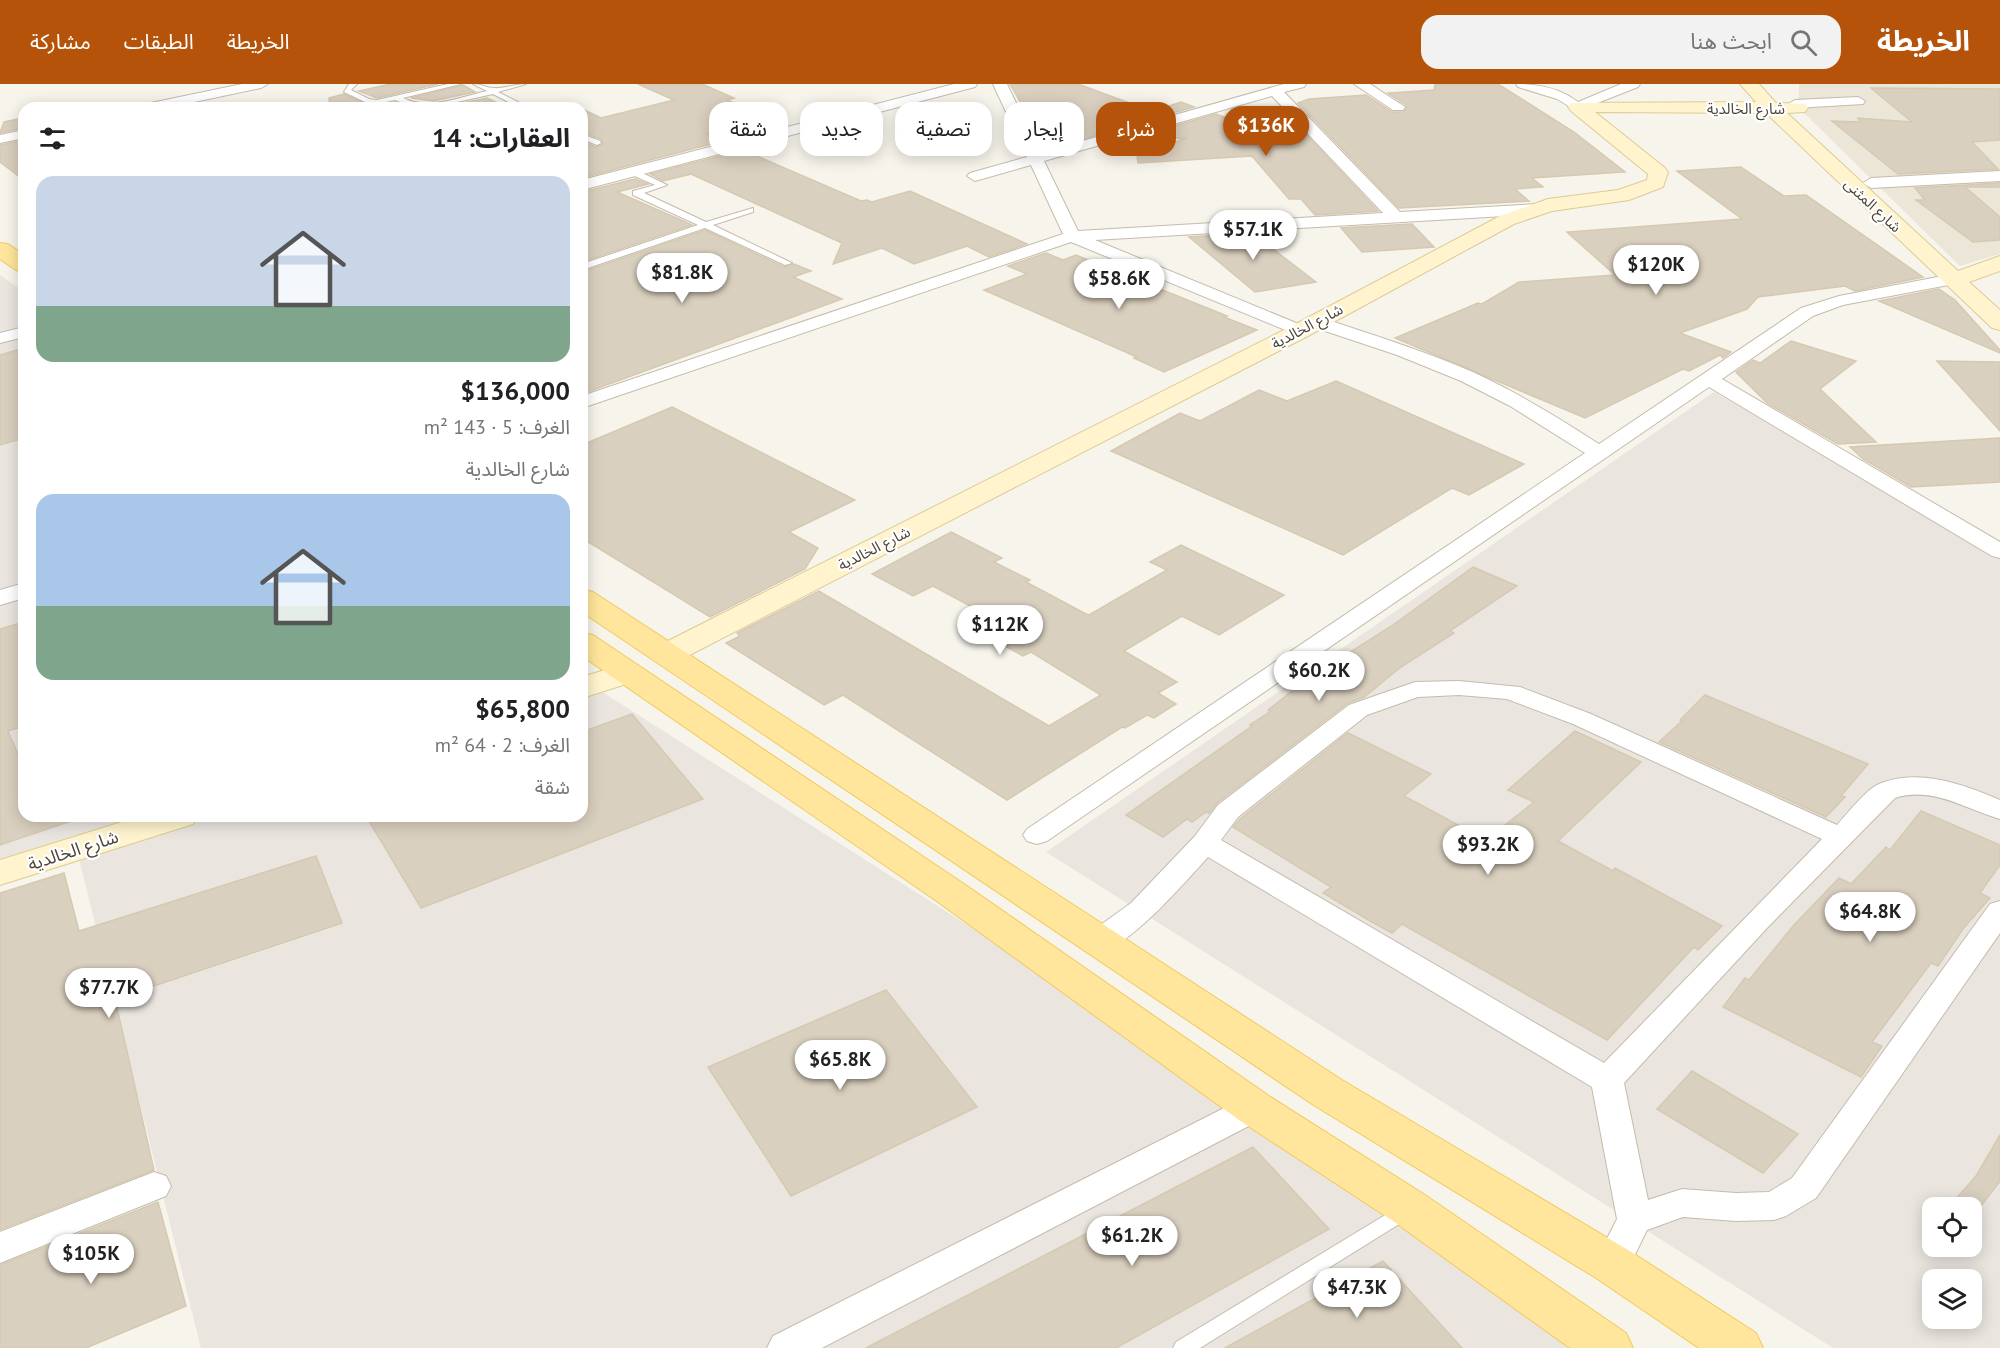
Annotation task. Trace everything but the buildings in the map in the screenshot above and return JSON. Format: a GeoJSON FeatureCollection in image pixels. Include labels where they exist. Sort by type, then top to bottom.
{"type":"FeatureCollection","features":[{"type":"Feature","properties":{"kind":"main road"},"geometry":{"type":"LineString","coordinates":[[0,249],[18,261]]}},
{"type":"Feature","properties":{"kind":"main road"},"geometry":{"type":"LineString","coordinates":[[588,602],[1327,1092],[1612,1264],[1739,1348]]}},
{"type":"Feature","properties":{"kind":"main road"},"geometry":{"type":"LineString","coordinates":[[588,646],[951,893],[1254,1108],[1409,1208],[1609,1348]]}},
{"type":"Feature","properties":{"kind":"street"},"geometry":{"type":"LineString","coordinates":[[187,99],[196,84]]}},
{"type":"Feature","properties":{"kind":"street"},"geometry":{"type":"LineString","coordinates":[[173,102],[261,84]]}},
{"type":"Feature","properties":{"kind":"street"},"geometry":{"type":"LineString","coordinates":[[588,183],[970,84]]}},
{"type":"Feature","properties":{"kind":"street"},"geometry":{"type":"LineString","coordinates":[[1000,84],[1072,236],[1308,326],[1415,356],[1488,387],[1599,453]]}},
{"type":"Feature","properties":{"kind":"street"},"geometry":{"type":"LineString","coordinates":[[975,176],[1035,161],[1299,84]]}},
{"type":"Feature","properties":{"kind":"street"},"geometry":{"type":"LineString","coordinates":[[1361,84],[1398,106]]}},
{"type":"Feature","properties":{"kind":"street"},"geometry":{"type":"LineString","coordinates":[[1523,84],[1562,96],[1577,107],[1633,84]]}},
{"type":"Feature","properties":{"kind":"street","name":"شارع المثنى"},"geometry":{"type":"LineString","coordinates":[[1749,84],[1787,103],[1871,183],[1962,277],[2000,323]]}},
{"type":"Feature","properties":{"kind":"street"},"geometry":{"type":"LineString","coordinates":[[1275,91],[1396,217]]}},
{"type":"Feature","properties":{"kind":"street"},"geometry":{"type":"LineString","coordinates":[[1787,103],[1858,102]]}},
{"type":"Feature","properties":{"kind":"street","name":"شارع الخالدية"},"geometry":{"type":"LineString","coordinates":[[1577,107],[1787,103]]}},
{"type":"Feature","properties":{"kind":"street","name":"شارع المثنى"},"geometry":{"type":"LineString","coordinates":[[1787,103],[1962,277],[2000,302]]}},
{"type":"Feature","properties":{"kind":"street","name":"شارع الخالدية"},"geometry":{"type":"LineString","coordinates":[[667,654],[1308,326],[1507,220],[1548,205],[1622,196],[1656,183],[1658,172],[1577,107]]}},
{"type":"Feature","properties":{"kind":"street"},"geometry":{"type":"LineString","coordinates":[[0,139],[18,135]]}},
{"type":"Feature","properties":{"kind":"street"},"geometry":{"type":"LineString","coordinates":[[1871,183],[2000,176]]}},
{"type":"Feature","properties":{"kind":"street"},"geometry":{"type":"LineString","coordinates":[[588,400],[1072,236],[1537,209]]}},
{"type":"Feature","properties":{"kind":"street"},"geometry":{"type":"LineString","coordinates":[[1038,835],[1808,312],[1839,301],[1962,277],[2000,263]]}},
{"type":"Feature","properties":{"kind":"street"},"geometry":{"type":"LineString","coordinates":[[0,338],[18,334]]}},
{"type":"Feature","properties":{"kind":"street"},"geometry":{"type":"LineString","coordinates":[[1709,379],[2000,551]]}},
{"type":"Feature","properties":{"kind":"street"},"geometry":{"type":"LineString","coordinates":[[1558,427],[1623,437]]}},
{"type":"Feature","properties":{"kind":"street"},"geometry":{"type":"LineString","coordinates":[[0,598],[18,592]]}},
{"type":"Feature","properties":{"kind":"street"},"geometry":{"type":"LineString","coordinates":[[588,686],[628,673]]}},
{"type":"Feature","properties":{"kind":"street"},"geometry":{"type":"LineString","coordinates":[[1099,941],[1141,910],[1205,843],[1227,811],[1358,710],[1415,690],[1459,688],[1511,692],[1582,719],[1840,837]]}},
{"type":"Feature","properties":{"kind":"street"},"geometry":{"type":"LineString","coordinates":[[1607,1080],[1741,938],[1885,792],[1900,785],[1932,787],[1967,796],[2000,810]]}},
{"type":"Feature","properties":{"kind":"street","name":"شارع الخالدية"},"geometry":{"type":"LineString","coordinates":[[0,873],[161,822]]}},
{"type":"Feature","properties":{"kind":"street"},"geometry":{"type":"LineString","coordinates":[[1205,843],[1607,1080],[1635,1220],[1612,1264]]}},
{"type":"Feature","properties":{"kind":"street"},"geometry":{"type":"LineString","coordinates":[[1635,1220],[1682,1203],[1736,1207],[1774,1206],[1804,1188],[2000,911]]}},
{"type":"Feature","properties":{"kind":"street"},"geometry":{"type":"LineString","coordinates":[[786,1348],[1254,1108]]}},
{"type":"Feature","properties":{"kind":"street"},"geometry":{"type":"LineString","coordinates":[[0,1248],[154,1186]]}},
{"type":"Feature","properties":{"kind":"lane"},"geometry":{"type":"LineString","coordinates":[[353,84],[348,86],[347,90],[367,101],[377,102],[457,84]]}},
{"type":"Feature","properties":{"kind":"lane"},"geometry":{"type":"LineString","coordinates":[[477,84],[514,102]]}},
{"type":"Feature","properties":{"kind":"lane"},"geometry":{"type":"LineString","coordinates":[[444,102],[522,84]]}},
{"type":"Feature","properties":{"kind":"lane"},"geometry":{"type":"LineString","coordinates":[[397,98],[405,102]]}},
{"type":"Feature","properties":{"kind":"lane"},"geometry":{"type":"LineString","coordinates":[[588,138],[597,143]]}},
{"type":"Feature","properties":{"kind":"lane"},"geometry":{"type":"LineString","coordinates":[[633,172],[663,185],[636,193],[788,263]]}},
{"type":"Feature","properties":{"kind":"lane"},"geometry":{"type":"LineString","coordinates":[[588,265],[750,210]]}},
{"type":"Feature","properties":{"kind":"lane"},"geometry":{"type":"LineString","coordinates":[[1183,1348],[1409,1208]]}},
{"type":"Feature","properties":{"kind":"shaded area"},"geometry":{"type":"Polygon","coordinates":[[[1799,84],[2000,84],[2000,254],[1960,266],[1799,108],[1799,84]]]}},
{"type":"Feature","properties":{"kind":"shaded area"},"geometry":{"type":"Polygon","coordinates":[[[0,275],[18,288],[18,822],[588,822],[588,683],[1254,1108],[1609,1348],[201,1348],[80,863],[82,847],[0,873],[0,275]]]}},
{"type":"Feature","properties":{"kind":"shaded area"},"geometry":{"type":"Polygon","coordinates":[[[1714,392],[2000,552],[2000,1348],[1833,1348],[1046,852],[1714,392]]]}}]}
